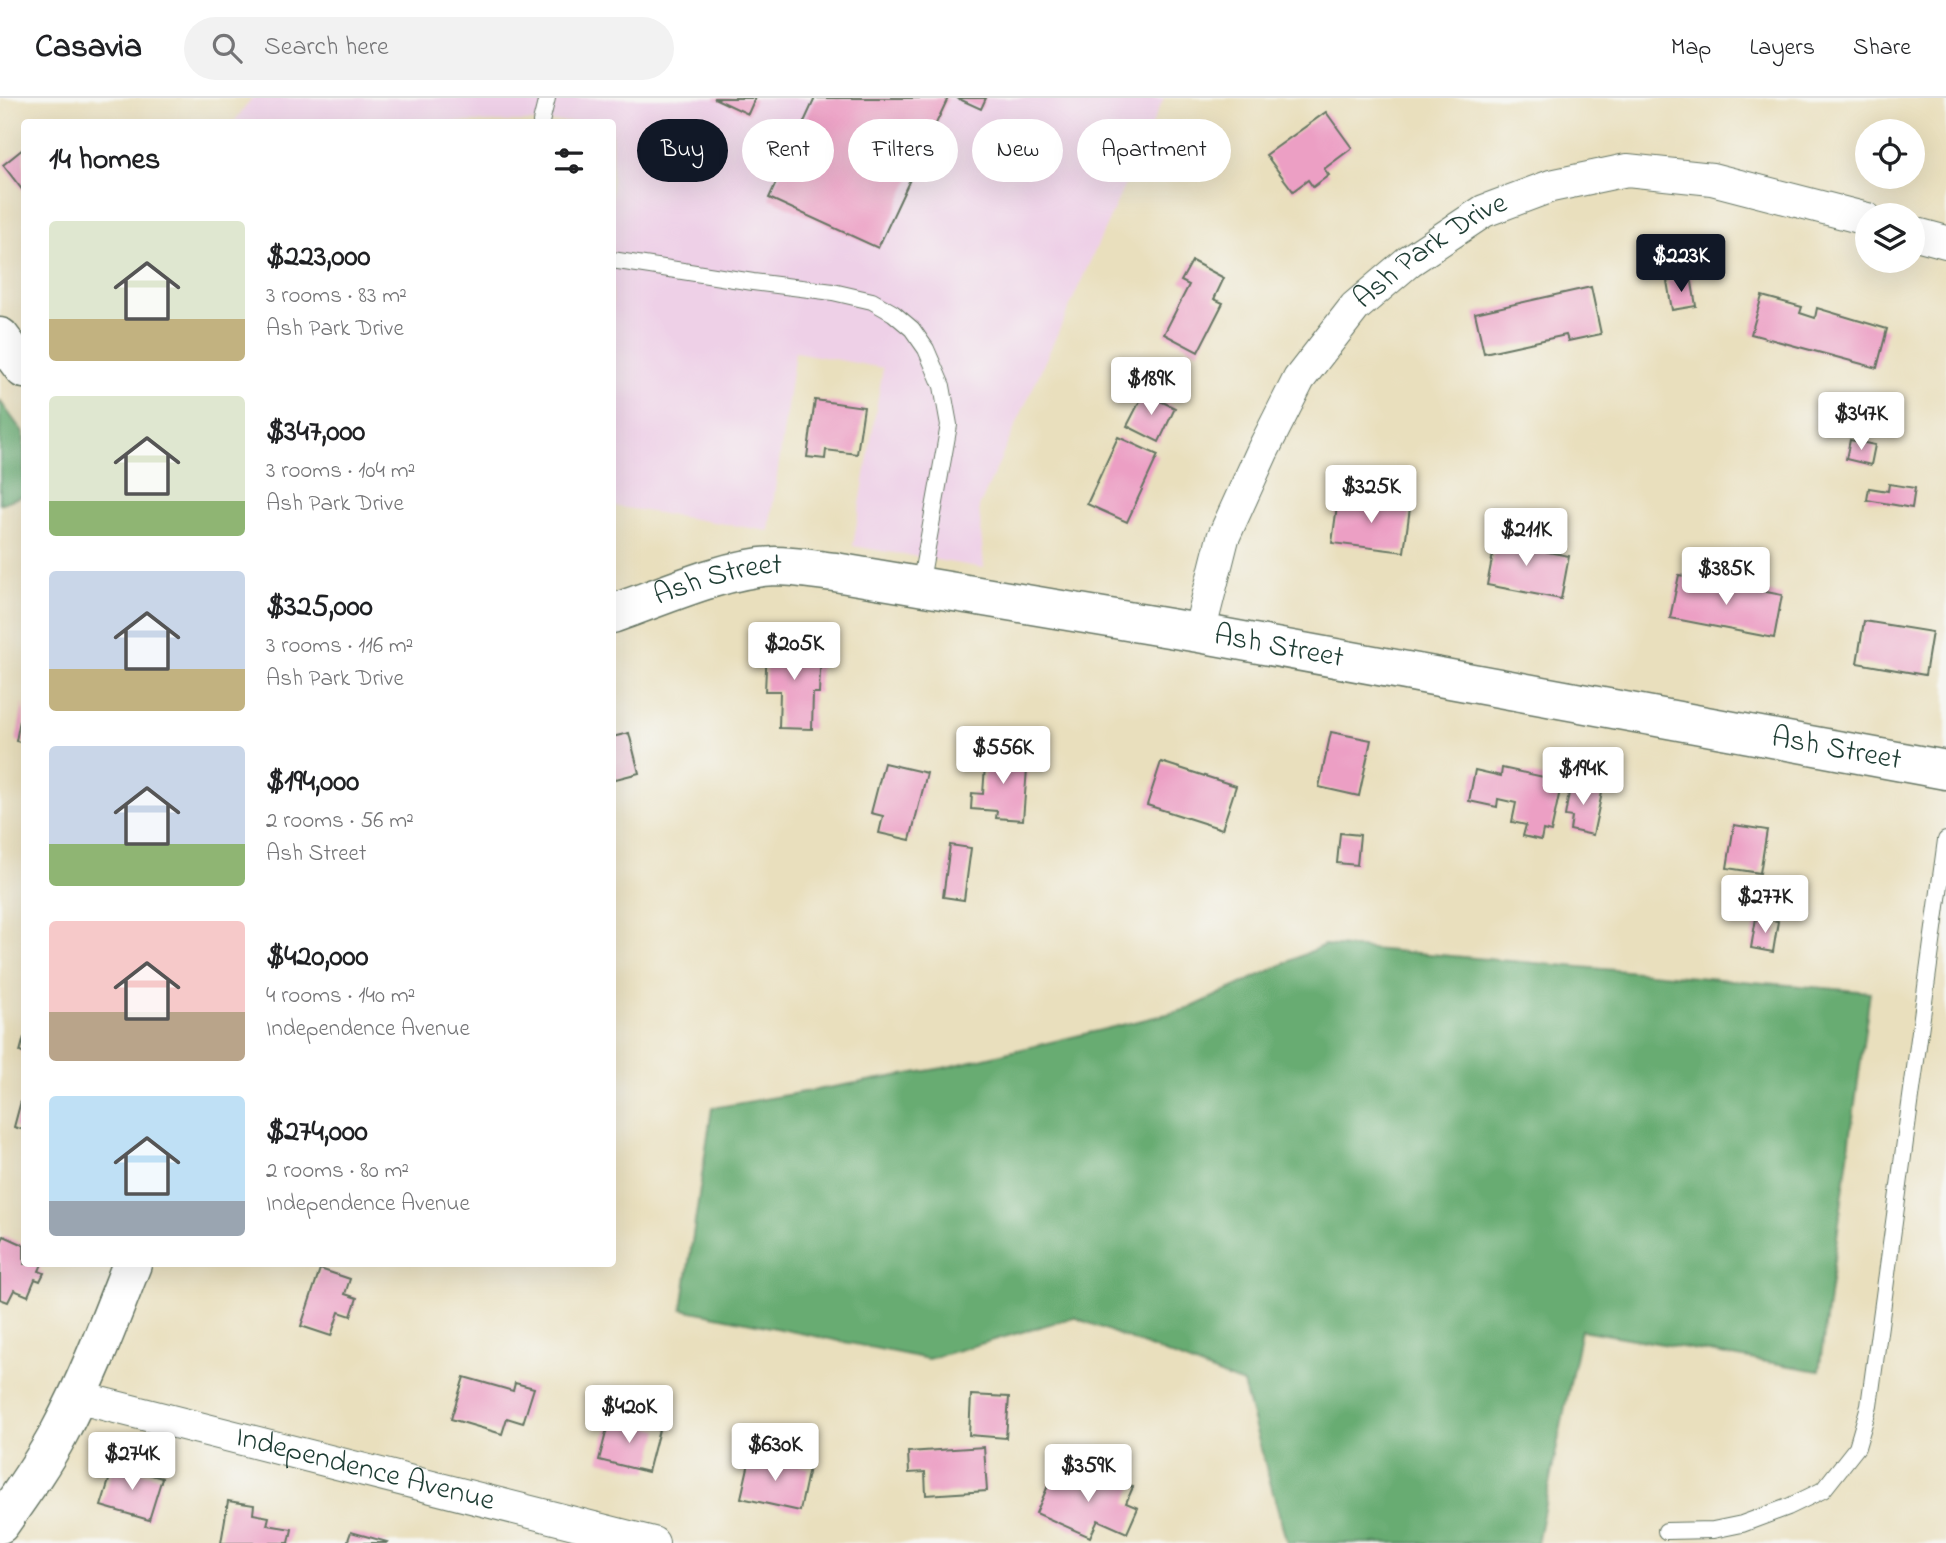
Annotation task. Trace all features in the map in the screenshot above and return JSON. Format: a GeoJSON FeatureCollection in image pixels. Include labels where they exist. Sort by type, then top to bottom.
{"type":"FeatureCollection","features":[{"type":"Feature","properties":{"kind":"street","name":"Ash Park Drive"},"geometry":{"type":"LineString","coordinates":[[1199,633],[1223,538],[1299,379],[1355,307],[1409,261],[1484,211],[1551,186],[1627,170],[1712,179],[1855,216]]}},
{"type":"Feature","properties":{"kind":"street"},"geometry":{"type":"LineString","coordinates":[[1925,237],[1946,243]]}},
{"type":"Feature","properties":{"kind":"street"},"geometry":{"type":"LineString","coordinates":[[0,337],[21,365]]}},
{"type":"Feature","properties":{"kind":"street","name":"Ash Street"},"geometry":{"type":"LineString","coordinates":[[616,613],[737,573],[775,566],[835,572],[1199,633],[1946,770]]}},
{"type":"Feature","properties":{"kind":"street"},"geometry":{"type":"LineString","coordinates":[[0,1524],[32,1479],[60,1432],[131,1267]]}},
{"type":"Feature","properties":{"kind":"street","name":"Independence Avenue"},"geometry":{"type":"LineString","coordinates":[[76,1397],[653,1543]]}},
{"type":"Feature","properties":{"kind":"lane"},"geometry":{"type":"LineString","coordinates":[[542,119],[547,98]]}},
{"type":"Feature","properties":{"kind":"lane"},"geometry":{"type":"LineString","coordinates":[[616,261],[833,292],[872,301],[893,313],[912,329],[926,349],[942,386],[949,425],[920,586]]}},
{"type":"Feature","properties":{"kind":"lane"},"geometry":{"type":"LineString","coordinates":[[1666,1531],[1713,1530],[1742,1524],[1788,1507],[1823,1490],[1857,1447],[1870,1406],[1946,840]]}},
{"type":"Feature","properties":{"kind":"shaded area"},"geometry":{"type":"Polygon","coordinates":[[[252,98],[1164,98],[1155,119],[1077,119],[1077,182],[1126,182],[979,507],[984,568],[853,546],[883,368],[795,352],[769,531],[616,506],[616,119],[236,119],[252,98]]]}},
{"type":"Feature","properties":{"kind":"green space"},"geometry":{"type":"Polygon","coordinates":[[[0,401],[21,430],[21,496],[0,504],[0,401]]]}},
{"type":"Feature","properties":{"kind":"green space"},"geometry":{"type":"Polygon","coordinates":[[[1324,945],[1870,992],[1819,1371],[1581,1330],[1537,1543],[1287,1543],[1243,1384],[1074,1317],[928,1359],[682,1309],[712,1108],[943,1068],[1188,1009],[1324,945]]]}},
{"type":"Feature","properties":{"kind":"building"},"geometry":{"type":"Polygon","coordinates":[[[714,98],[755,98],[748,114],[714,98]]]}},
{"type":"Feature","properties":{"kind":"building"},"geometry":{"type":"Polygon","coordinates":[[[815,98],[948,98],[938,119],[848,119],[848,182],[909,182],[878,248],[769,198],[776,182],[834,182],[834,119],[805,119],[815,98]]]}},
{"type":"Feature","properties":{"kind":"building"},"geometry":{"type":"Polygon","coordinates":[[[957,98],[986,98],[981,109],[957,98]]]}},
{"type":"Feature","properties":{"kind":"building"},"geometry":{"type":"Polygon","coordinates":[[[1326,112],[1352,148],[1324,169],[1329,175],[1313,187],[1308,180],[1293,191],[1266,155],[1326,112]]]}},
{"type":"Feature","properties":{"kind":"building"},"geometry":{"type":"Polygon","coordinates":[[[21,150],[21,188],[3,165],[21,150]]]}},
{"type":"Feature","properties":{"kind":"building"},"geometry":{"type":"Polygon","coordinates":[[[1192,261],[1224,278],[1214,299],[1223,303],[1198,352],[1164,334],[1189,285],[1181,281],[1192,261]]]}},
{"type":"Feature","properties":{"kind":"building"},"geometry":{"type":"Polygon","coordinates":[[[1691,277],[1696,306],[1672,310],[1667,281],[1691,277]]]}},
{"type":"Feature","properties":{"kind":"building"},"geometry":{"type":"Polygon","coordinates":[[[1591,287],[1601,334],[1568,341],[1566,335],[1484,353],[1475,313],[1591,287]]]}},
{"type":"Feature","properties":{"kind":"building"},"geometry":{"type":"Polygon","coordinates":[[[1762,296],[1802,307],[1800,313],[1815,318],[1817,308],[1887,329],[1877,368],[1751,334],[1762,296]]]}},
{"type":"Feature","properties":{"kind":"building"},"geometry":{"type":"Polygon","coordinates":[[[1144,393],[1175,408],[1159,442],[1127,426],[1144,393]]]}},
{"type":"Feature","properties":{"kind":"building"},"geometry":{"type":"Polygon","coordinates":[[[815,400],[864,407],[857,454],[826,450],[825,459],[807,457],[815,400]]]}},
{"type":"Feature","properties":{"kind":"building"},"geometry":{"type":"Polygon","coordinates":[[[1118,437],[1158,455],[1127,522],[1087,504],[1118,437]]]}},
{"type":"Feature","properties":{"kind":"building"},"geometry":{"type":"Polygon","coordinates":[[[1850,440],[1875,445],[1871,465],[1846,459],[1850,440]]]}},
{"type":"Feature","properties":{"kind":"building"},"geometry":{"type":"Polygon","coordinates":[[[1889,484],[1915,488],[1912,508],[1867,500],[1869,488],[1888,491],[1889,484]]]}},
{"type":"Feature","properties":{"kind":"building"},"geometry":{"type":"Polygon","coordinates":[[[1338,498],[1410,508],[1404,552],[1332,543],[1338,498]]]}},
{"type":"Feature","properties":{"kind":"building"},"geometry":{"type":"Polygon","coordinates":[[[1498,528],[1520,532],[1517,546],[1569,556],[1561,599],[1487,585],[1498,528]]]}},
{"type":"Feature","properties":{"kind":"building"},"geometry":{"type":"Polygon","coordinates":[[[1679,575],[1782,595],[1774,638],[1670,618],[1679,575]]]}},
{"type":"Feature","properties":{"kind":"building"},"geometry":{"type":"Polygon","coordinates":[[[1864,621],[1932,632],[1925,675],[1857,663],[1864,621]]]}},
{"type":"Feature","properties":{"kind":"building"},"geometry":{"type":"Polygon","coordinates":[[[792,642],[806,642],[806,648],[821,649],[819,693],[813,693],[812,729],[779,728],[780,691],[765,691],[767,646],[792,648],[792,642]]]}},
{"type":"Feature","properties":{"kind":"building"},"geometry":{"type":"Polygon","coordinates":[[[21,715],[21,742],[16,741],[21,715]]]}},
{"type":"Feature","properties":{"kind":"building"},"geometry":{"type":"Polygon","coordinates":[[[1331,732],[1371,740],[1359,796],[1319,787],[1331,732]]]}},
{"type":"Feature","properties":{"kind":"building"},"geometry":{"type":"Polygon","coordinates":[[[629,733],[639,773],[616,779],[616,736],[629,733]]]}},
{"type":"Feature","properties":{"kind":"building"},"geometry":{"type":"Polygon","coordinates":[[[986,752],[1028,756],[1023,820],[996,818],[997,811],[971,809],[972,793],[983,794],[986,752]]]}},
{"type":"Feature","properties":{"kind":"building"},"geometry":{"type":"Polygon","coordinates":[[[1161,762],[1236,786],[1222,829],[1147,805],[1161,762]]]}},
{"type":"Feature","properties":{"kind":"building"},"geometry":{"type":"Polygon","coordinates":[[[884,763],[927,773],[910,840],[879,833],[883,816],[871,813],[884,763]]]}},
{"type":"Feature","properties":{"kind":"building"},"geometry":{"type":"Polygon","coordinates":[[[1502,768],[1562,781],[1551,832],[1543,830],[1541,840],[1523,836],[1526,825],[1512,822],[1516,803],[1498,799],[1497,807],[1469,801],[1475,770],[1501,776],[1502,768]]]}},
{"type":"Feature","properties":{"kind":"building"},"geometry":{"type":"Polygon","coordinates":[[[1571,781],[1603,788],[1593,835],[1570,830],[1572,817],[1565,816],[1571,781]]]}},
{"type":"Feature","properties":{"kind":"building"},"geometry":{"type":"Polygon","coordinates":[[[1734,825],[1767,830],[1760,873],[1727,868],[1734,825]]]}},
{"type":"Feature","properties":{"kind":"building"},"geometry":{"type":"Polygon","coordinates":[[[1340,833],[1360,835],[1357,865],[1337,863],[1340,833]]]}},
{"type":"Feature","properties":{"kind":"building"},"geometry":{"type":"Polygon","coordinates":[[[950,845],[971,848],[964,900],[943,897],[950,845]]]}},
{"type":"Feature","properties":{"kind":"building"},"geometry":{"type":"Polygon","coordinates":[[[1756,918],[1778,921],[1773,952],[1751,948],[1756,918]]]}},
{"type":"Feature","properties":{"kind":"building"},"geometry":{"type":"Polygon","coordinates":[[[21,1101],[21,1129],[14,1127],[21,1101]]]}},
{"type":"Feature","properties":{"kind":"building"},"geometry":{"type":"Polygon","coordinates":[[[4,1236],[21,1244],[21,1267],[41,1267],[39,1271],[44,1273],[40,1281],[35,1279],[28,1296],[14,1290],[8,1302],[0,1299],[0,1244],[4,1236]]]}},
{"type":"Feature","properties":{"kind":"building"},"geometry":{"type":"Polygon","coordinates":[[[320,1269],[350,1279],[345,1294],[357,1298],[351,1316],[339,1312],[331,1336],[301,1326],[320,1269]]]}},
{"type":"Feature","properties":{"kind":"building"},"geometry":{"type":"Polygon","coordinates":[[[464,1377],[513,1391],[515,1383],[534,1388],[523,1423],[507,1418],[502,1434],[451,1419],[464,1377]]]}},
{"type":"Feature","properties":{"kind":"building"},"geometry":{"type":"Polygon","coordinates":[[[971,1395],[1009,1397],[1006,1438],[969,1435],[971,1395]]]}},
{"type":"Feature","properties":{"kind":"building"},"geometry":{"type":"Polygon","coordinates":[[[610,1417],[659,1430],[648,1472],[599,1460],[610,1417]]]}},
{"type":"Feature","properties":{"kind":"building"},"geometry":{"type":"Polygon","coordinates":[[[984,1447],[987,1491],[926,1495],[925,1472],[909,1473],[908,1452],[984,1447]]]}},
{"type":"Feature","properties":{"kind":"building"},"geometry":{"type":"Polygon","coordinates":[[[751,1454],[809,1468],[800,1511],[741,1498],[751,1454]]]}},
{"type":"Feature","properties":{"kind":"building"},"geometry":{"type":"Polygon","coordinates":[[[114,1464],[162,1478],[149,1520],[101,1506],[114,1464]]]}},
{"type":"Feature","properties":{"kind":"building"},"geometry":{"type":"Polygon","coordinates":[[[1097,1471],[1133,1487],[1126,1503],[1138,1508],[1127,1533],[1098,1520],[1090,1537],[1036,1513],[1054,1472],[1090,1488],[1097,1471]]]}},
{"type":"Feature","properties":{"kind":"building"},"geometry":{"type":"Polygon","coordinates":[[[228,1501],[254,1505],[253,1514],[269,1517],[267,1525],[292,1529],[289,1543],[221,1543],[228,1501]]]}},
{"type":"Feature","properties":{"kind":"building"},"geometry":{"type":"Polygon","coordinates":[[[351,1532],[387,1542],[347,1543],[351,1532]]]}}]}
